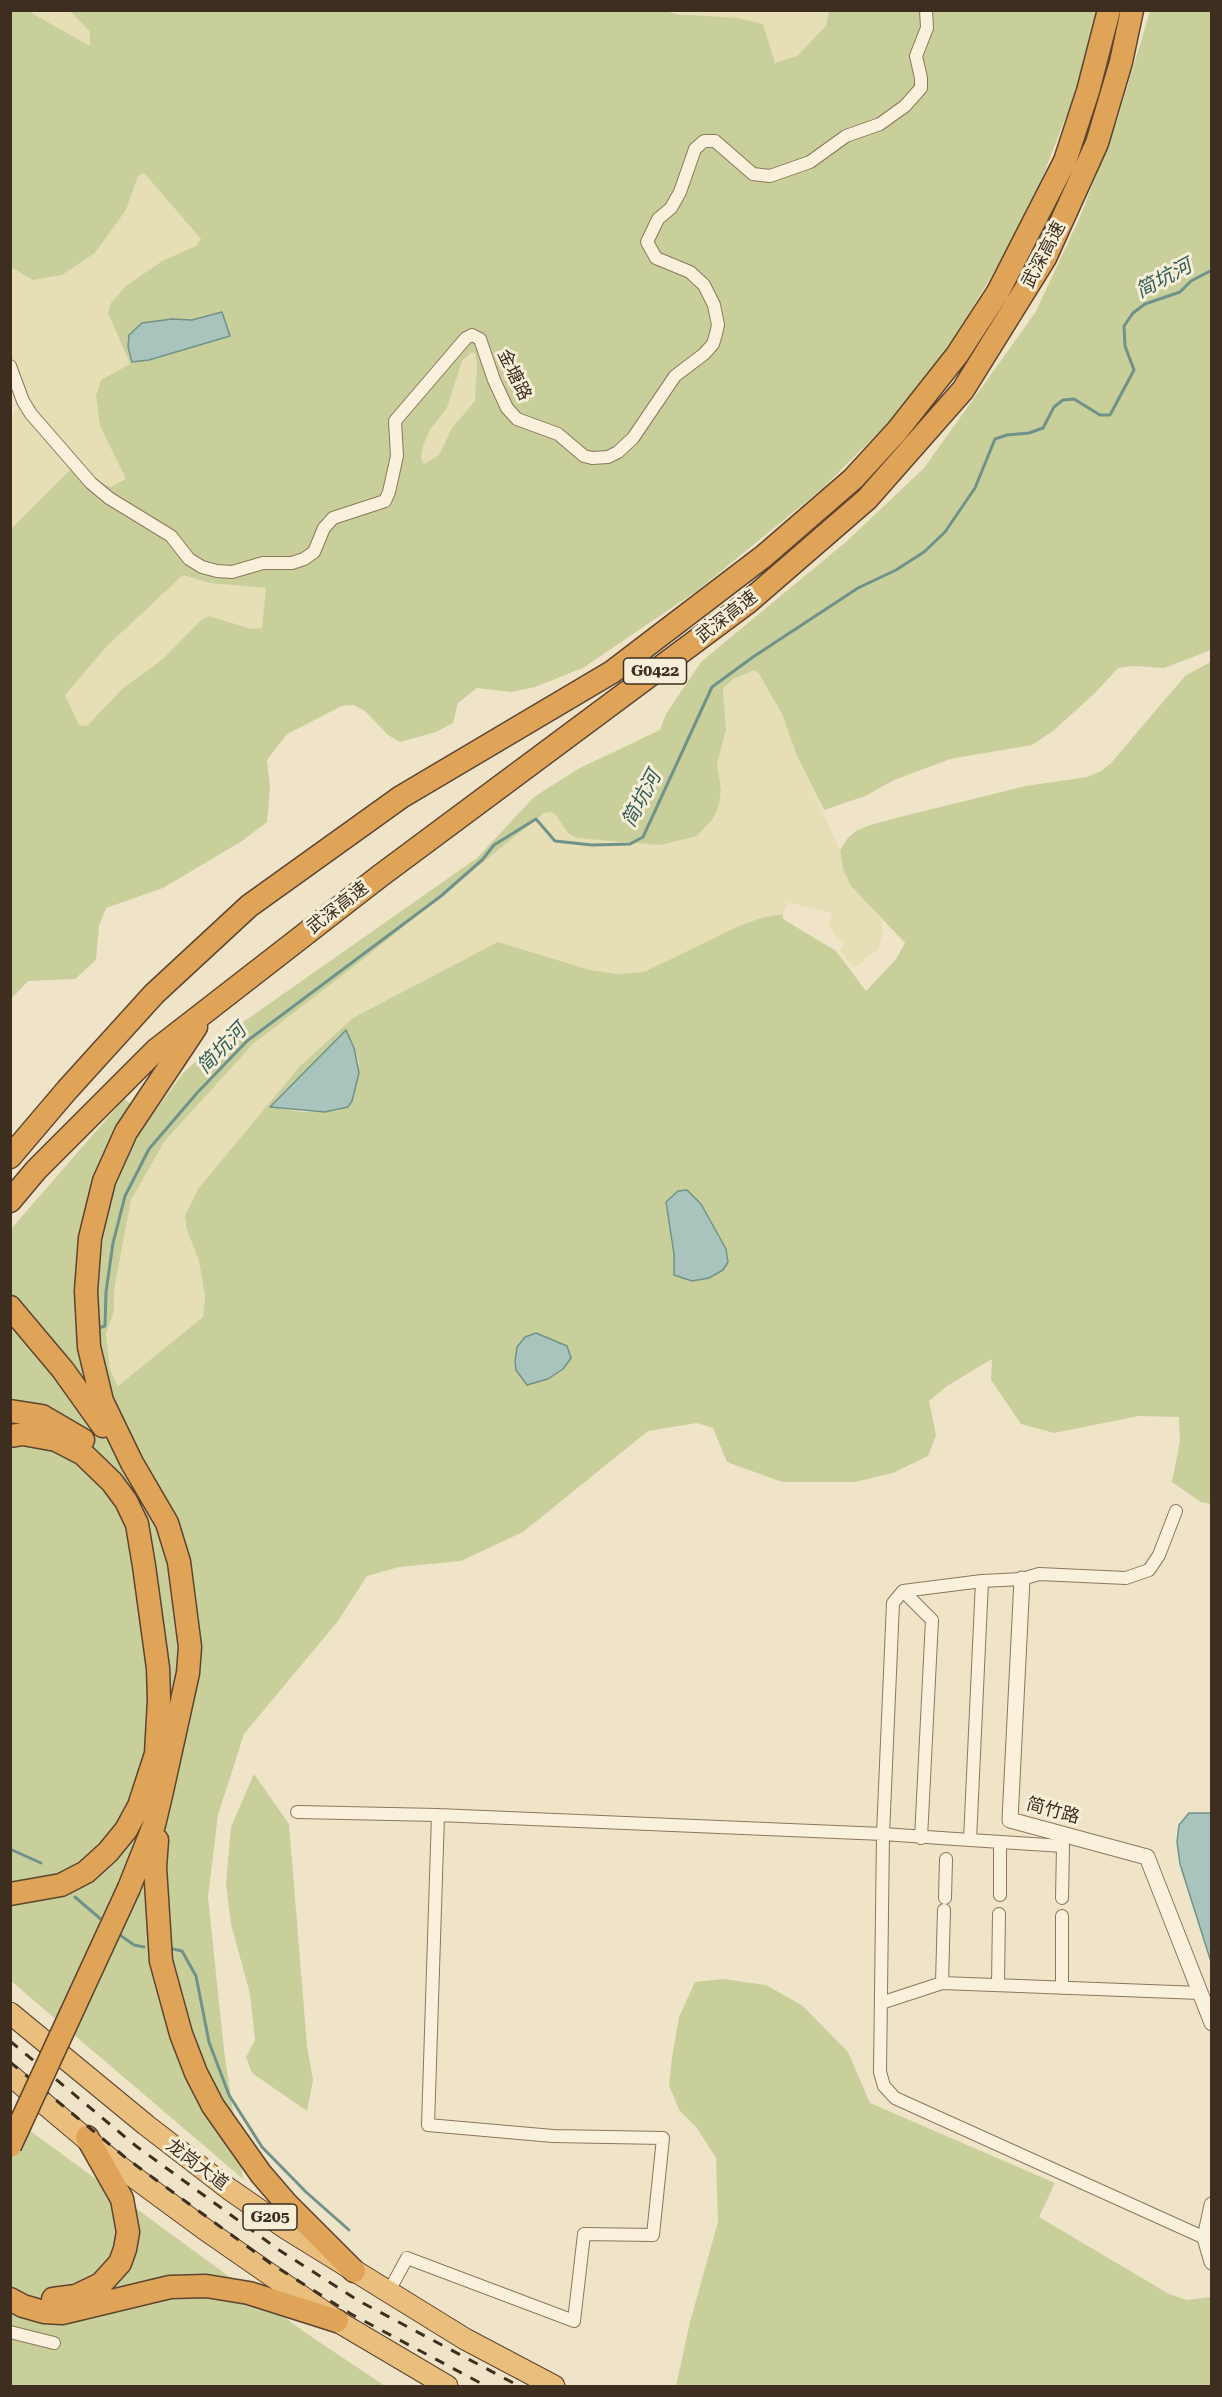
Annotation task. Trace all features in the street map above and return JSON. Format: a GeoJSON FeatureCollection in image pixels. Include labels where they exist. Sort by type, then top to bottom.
{"type":"FeatureCollection","features":[{"type":"Feature","properties":{"kind":"highway","name":"武深高速"},"geometry":{"type":"LineString","coordinates":[[10,1157],[154,994],[249,906],[401,797],[612,672],[764,556],[853,479],[897,431],[957,355],[998,292],[1065,161],[1088,91],[1109,10]]}},
{"type":"Feature","properties":{"kind":"highway","name":"武深高速"},"geometry":{"type":"LineString","coordinates":[[10,1201],[36,1170],[156,1050],[380,876],[747,603],[867,499],[963,390],[1045,258],[1097,143],[1121,62],[1132,10]]}},
{"type":"Feature","properties":{"kind":"highway"},"geometry":{"type":"LineString","coordinates":[[10,2121],[154,1825],[188,1673],[190,1647],[179,1562],[167,1523],[132,1463],[102,1401],[90,1347],[86,1291],[90,1238],[104,1181],[126,1132],[211,1006]]}},
{"type":"Feature","properties":{"kind":"highway"},"geometry":{"type":"LineString","coordinates":[[10,1140],[67,1090]]}},
{"type":"Feature","properties":{"kind":"highway"},"geometry":{"type":"LineString","coordinates":[[10,1307],[63,1370],[132,1463]]}},
{"type":"Feature","properties":{"kind":"highway"},"geometry":{"type":"LineString","coordinates":[[10,1411],[42,1416],[90,1445],[107,1461],[118,1478],[137,1524],[158,1668],[156,1754],[152,1793],[145,1822],[124,1886],[10,2146]]}},
{"type":"Feature","properties":{"kind":"highway"},"geometry":{"type":"LineString","coordinates":[[10,1436],[23,1434],[56,1440],[83,1454],[112,1482],[137,1524]]}},
{"type":"Feature","properties":{"kind":"highway"},"geometry":{"type":"LineString","coordinates":[[10,1894],[62,1885],[86,1872],[108,1852],[126,1830],[139,1806],[156,1754]]}},
{"type":"Feature","properties":{"kind":"highway"},"geometry":{"type":"LineString","coordinates":[[162,1791],[155,1867],[156,1906],[161,1961],[181,2034],[209,2097],[236,2142],[286,2203],[354,2271]]}},
{"type":"Feature","properties":{"kind":"highway","name":"龙岗大道"},"geometry":{"type":"LineString","coordinates":[[10,2013],[146,2125],[229,2189],[354,2271],[465,2339],[554,2386]]}},
{"type":"Feature","properties":{"kind":"highway","name":"G205"},"geometry":{"type":"LineString","coordinates":[[10,2075],[87,2137],[116,2164],[203,2228],[337,2321],[447,2386]]}},
{"type":"Feature","properties":{"kind":"highway"},"geometry":{"type":"LineString","coordinates":[[10,2284],[30,2295],[46,2299],[76,2296],[101,2284],[120,2263],[128,2232],[122,2199],[87,2137]]}},
{"type":"Feature","properties":{"kind":"highway"},"geometry":{"type":"LineString","coordinates":[[10,2299],[44,2312],[62,2313],[170,2287],[206,2286],[249,2293],[337,2321]]}},
{"type":"Feature","properties":{"kind":"street","name":"金塘路"},"geometry":{"type":"LineString","coordinates":[[10,366],[22,401],[31,414],[97,489],[171,536],[195,563],[217,571],[232,572],[263,563],[292,563],[304,559],[314,552],[324,528],[333,518],[385,501],[397,456],[394,421],[472,335],[480,339],[494,380],[507,408],[517,418],[558,434],[584,456],[608,457],[626,446],[675,376],[704,354],[713,344],[716,334],[718,325],[714,305],[704,285],[690,272],[656,258],[647,242],[658,219],[670,208],[680,192],[695,149],[704,141],[716,141],[753,174],[770,176],[810,162],[846,136],[880,124],[905,106],[921,88],[916,56],[927,27],[926,10]]}},
{"type":"Feature","properties":{"kind":"street"},"geometry":{"type":"LineString","coordinates":[[1176,1511],[1159,1555],[1149,1570],[1126,1578],[1039,1574],[1022,1579],[982,1581],[903,1591],[893,1603],[883,1834],[880,2072],[884,2086],[895,2098],[1205,2238]]}},
{"type":"Feature","properties":{"kind":"street","name":"简竹路"},"geometry":{"type":"LineString","coordinates":[[1022,1579],[1011,1820],[1147,1857],[1212,2023]]}},
{"type":"Feature","properties":{"kind":"street"},"geometry":{"type":"LineString","coordinates":[[970,1840],[982,1581]]}},
{"type":"Feature","properties":{"kind":"street"},"geometry":{"type":"LineString","coordinates":[[903,1591],[932,1620],[921,1838]]}},
{"type":"Feature","properties":{"kind":"street"},"geometry":{"type":"LineString","coordinates":[[297,1812],[438,1815],[883,1834],[921,1838],[946,1849],[970,1840],[1063,1846],[1062,1898]]}},
{"type":"Feature","properties":{"kind":"street"},"geometry":{"type":"LineString","coordinates":[[389,2291],[407,2258],[574,2321],[584,2234],[653,2235],[663,2138],[553,2136],[428,2125],[438,1815]]}},
{"type":"Feature","properties":{"kind":"street"},"geometry":{"type":"LineString","coordinates":[[999,1895],[1000,1842]]}},
{"type":"Feature","properties":{"kind":"street"},"geometry":{"type":"LineString","coordinates":[[942,1983],[946,1849]]}},
{"type":"Feature","properties":{"kind":"street"},"geometry":{"type":"LineString","coordinates":[[998,1985],[999,1914]]}},
{"type":"Feature","properties":{"kind":"street"},"geometry":{"type":"LineString","coordinates":[[1062,1916],[1062,1988]]}},
{"type":"Feature","properties":{"kind":"street"},"geometry":{"type":"LineString","coordinates":[[881,2003],[942,1983],[1200,1993]]}},
{"type":"Feature","properties":{"kind":"street"},"geometry":{"type":"LineString","coordinates":[[1212,2205],[1205,2238],[1212,2262]]}},
{"type":"Feature","properties":{"kind":"street"},"geometry":{"type":"LineString","coordinates":[[10,2332],[54,2343]]}},
{"type":"Feature","properties":{"kind":"shaded area"},"geometry":{"type":"Polygon","coordinates":[[[28,11],[70,11],[90,32],[90,46],[28,11]]]}},
{"type":"Feature","properties":{"kind":"shaded area"},"geometry":{"type":"Polygon","coordinates":[[[665,11],[829,11],[826,26],[797,56],[775,63],[763,24],[665,11]]]}},
{"type":"Feature","properties":{"kind":"shaded area"},"geometry":{"type":"Polygon","coordinates":[[[144,173],[201,239],[196,246],[162,261],[126,286],[111,304],[108,313],[130,364],[101,380],[96,396],[100,426],[127,479],[111,487],[72,468],[11,529],[11,418],[25,398],[11,363],[11,267],[33,280],[62,275],[95,253],[126,210],[138,176],[144,173]]]}},
{"type":"Feature","properties":{"kind":"shaded area"},"geometry":{"type":"Polygon","coordinates":[[[471,352],[475,354],[477,364],[475,401],[452,428],[439,455],[424,464],[421,458],[423,446],[430,430],[447,408],[462,361],[471,352]]]}},
{"type":"Feature","properties":{"kind":"shaded area"},"geometry":{"type":"Polygon","coordinates":[[[183,574],[209,583],[266,588],[263,628],[252,629],[209,616],[201,620],[163,659],[123,688],[87,726],[79,725],[65,695],[107,646],[183,574]]]}},
{"type":"Feature","properties":{"kind":"shaded area"},"geometry":{"type":"Polygon","coordinates":[[[755,670],[782,714],[797,756],[840,850],[843,869],[851,886],[881,919],[883,934],[878,949],[854,968],[840,950],[844,945],[829,927],[832,913],[788,902],[783,914],[761,918],[739,926],[644,972],[617,974],[590,970],[519,948],[299,1067],[198,1189],[187,1230],[199,1261],[205,1297],[203,1317],[118,1386],[110,1370],[106,1333],[114,1312],[114,1290],[131,1200],[164,1142],[253,1044],[356,965],[544,813],[555,814],[568,833],[576,838],[625,841],[697,836],[713,819],[719,805],[721,790],[717,764],[726,730],[723,687],[733,679],[755,670]]]}},
{"type":"Feature","properties":{"kind":"green space"},"geometry":{"type":"Polygon","coordinates":[[[11,11],[28,11],[90,46],[90,32],[70,11],[665,11],[677,14],[738,18],[763,24],[775,63],[797,56],[826,26],[829,11],[1099,11],[1071,104],[1034,199],[991,277],[946,352],[888,423],[823,488],[698,590],[583,668],[535,687],[511,692],[477,688],[458,703],[453,723],[436,732],[400,742],[388,735],[365,711],[354,705],[342,706],[287,734],[267,760],[270,788],[267,822],[242,841],[163,888],[106,908],[99,926],[96,960],[75,979],[28,981],[11,999],[11,529],[72,468],[111,487],[126,479],[100,426],[96,396],[101,380],[130,364],[108,313],[111,303],[126,286],[162,261],[196,246],[201,239],[144,173],[138,176],[126,210],[95,253],[62,275],[33,280],[11,267],[11,11]],[[172,319],[132,362],[149,360],[230,336],[192,320],[172,319]],[[472,352],[462,361],[447,408],[430,430],[423,446],[421,458],[424,464],[439,455],[452,428],[475,401],[477,364],[475,354],[472,352]],[[183,575],[107,646],[65,695],[79,725],[87,726],[123,688],[163,659],[201,620],[209,616],[252,629],[262,628],[266,588],[209,583],[183,575]]]}},
{"type":"Feature","properties":{"kind":"green space"},"geometry":{"type":"Polygon","coordinates":[[[1150,11],[1211,11],[1211,650],[1164,668],[1133,666],[1118,668],[1095,693],[1053,731],[1032,745],[950,759],[894,780],[865,796],[824,810],[797,756],[782,714],[759,674],[755,670],[733,679],[723,688],[726,730],[717,764],[721,790],[719,805],[713,819],[697,836],[660,845],[576,838],[568,833],[555,814],[544,813],[356,965],[253,1044],[164,1142],[131,1200],[114,1290],[114,1312],[106,1333],[110,1370],[118,1386],[203,1317],[205,1297],[199,1261],[187,1230],[185,1216],[198,1189],[299,1067],[353,1018],[498,942],[590,970],[617,974],[644,972],[739,926],[761,918],[783,914],[783,919],[836,951],[866,991],[896,959],[905,943],[851,886],[843,869],[840,850],[847,839],[856,831],[870,825],[1026,786],[1087,777],[1101,771],[1111,763],[1186,675],[1211,662],[1211,1504],[1201,1502],[1172,1482],[1180,1441],[1179,1417],[1139,1416],[1054,1433],[1021,1424],[991,1380],[992,1359],[947,1386],[929,1401],[936,1435],[928,1456],[893,1473],[855,1482],[782,1482],[727,1462],[713,1428],[697,1423],[648,1431],[523,1532],[461,1561],[399,1567],[367,1576],[338,1621],[244,1734],[218,1815],[208,1897],[224,2050],[243,2179],[11,1981],[11,1229],[124,1099],[150,1118],[184,1072],[229,1032],[477,858],[534,797],[578,769],[660,730],[666,714],[701,662],[847,541],[924,468],[1035,313],[1080,217],[1117,121],[1150,11]],[[346,1030],[271,1107],[303,1112],[338,1111],[359,1063],[346,1030]]]}},
{"type":"Feature","properties":{"kind":"green space"},"geometry":{"type":"Polygon","coordinates":[[[254,1774],[289,1824],[307,2046],[313,2080],[307,2111],[252,2073],[246,2057],[255,2040],[250,1994],[231,1924],[226,1884],[231,1827],[254,1774]]]}},
{"type":"Feature","properties":{"kind":"green space"},"geometry":{"type":"Polygon","coordinates":[[[723,1979],[766,1985],[803,2006],[848,2052],[870,2103],[1055,2183],[1039,2217],[1169,2294],[1187,2300],[1211,2297],[1211,2386],[676,2386],[690,2322],[718,2222],[716,2158],[697,2128],[679,2110],[669,2085],[672,2058],[679,2017],[695,1982],[723,1979]]]}},
{"type":"Feature","properties":{"kind":"green space"},"geometry":{"type":"Polygon","coordinates":[[[10,2116],[306,2333],[385,2386],[11,2386],[10,2116]]]}},
{"type":"Feature","properties":{"kind":"water"},"geometry":{"type":"Polygon","coordinates":[[[222,312],[230,336],[149,360],[132,362],[128,347],[129,335],[142,323],[172,319],[192,320],[222,312]]]}},
{"type":"Feature","properties":{"kind":"water"},"geometry":{"type":"Polygon","coordinates":[[[346,1030],[354,1048],[359,1073],[352,1101],[348,1107],[325,1112],[270,1107],[346,1030]]]}},
{"type":"Feature","properties":{"kind":"water"},"geometry":{"type":"Polygon","coordinates":[[[687,1190],[701,1204],[726,1249],[728,1262],[723,1270],[709,1278],[692,1281],[674,1275],[674,1254],[666,1202],[678,1191],[687,1190]]]}},
{"type":"Feature","properties":{"kind":"water"},"geometry":{"type":"Polygon","coordinates":[[[536,1333],[567,1346],[571,1358],[563,1369],[548,1379],[527,1385],[516,1370],[517,1347],[525,1337],[536,1333]]]}},
{"type":"Feature","properties":{"kind":"water"},"geometry":{"type":"Polygon","coordinates":[[[1189,1813],[1211,1813],[1211,1962],[1180,1864],[1177,1842],[1179,1825],[1189,1813]]]}},
{"type":"Feature","properties":{"kind":"waterway","name":"简坑河"},"geometry":{"type":"LineString","coordinates":[[95,1329],[105,1326],[106,1292],[113,1243],[125,1196],[149,1149],[197,1093],[247,1041],[441,896],[482,860],[494,845],[536,819],[555,841],[592,845],[630,844],[643,837],[712,687],[753,657],[858,588],[896,570],[924,552],[945,532],[975,488],[995,439],[1043,428],[1054,407],[1063,400],[1074,399],[1100,415],[1110,415],[1134,370],[1125,346],[1124,326],[1133,313],[1145,304],[1180,292],[1191,281],[1212,270]]}},
{"type":"Feature","properties":{"kind":"waterway"},"geometry":{"type":"LineString","coordinates":[[10,1849],[41,1863]]}},
{"type":"Feature","properties":{"kind":"waterway"},"geometry":{"type":"LineString","coordinates":[[75,1897],[103,1921]]}},
{"type":"Feature","properties":{"kind":"waterway"},"geometry":{"type":"LineString","coordinates":[[117,1933],[134,1945],[144,1947]]}},
{"type":"Feature","properties":{"kind":"waterway"},"geometry":{"type":"LineString","coordinates":[[173,1949],[182,1951],[196,1976],[209,2042],[229,2095],[262,2147],[306,2192],[349,2230]]}},
{"type":"Feature","properties":{"kind":"railway"},"geometry":{"type":"LineString","coordinates":[[10,2041],[136,2146],[279,2250],[359,2301],[519,2386]]}},
{"type":"Feature","properties":{"kind":"railway"},"geometry":{"type":"LineString","coordinates":[[10,2062],[126,2158],[270,2263],[351,2314],[486,2386]]}}]}
